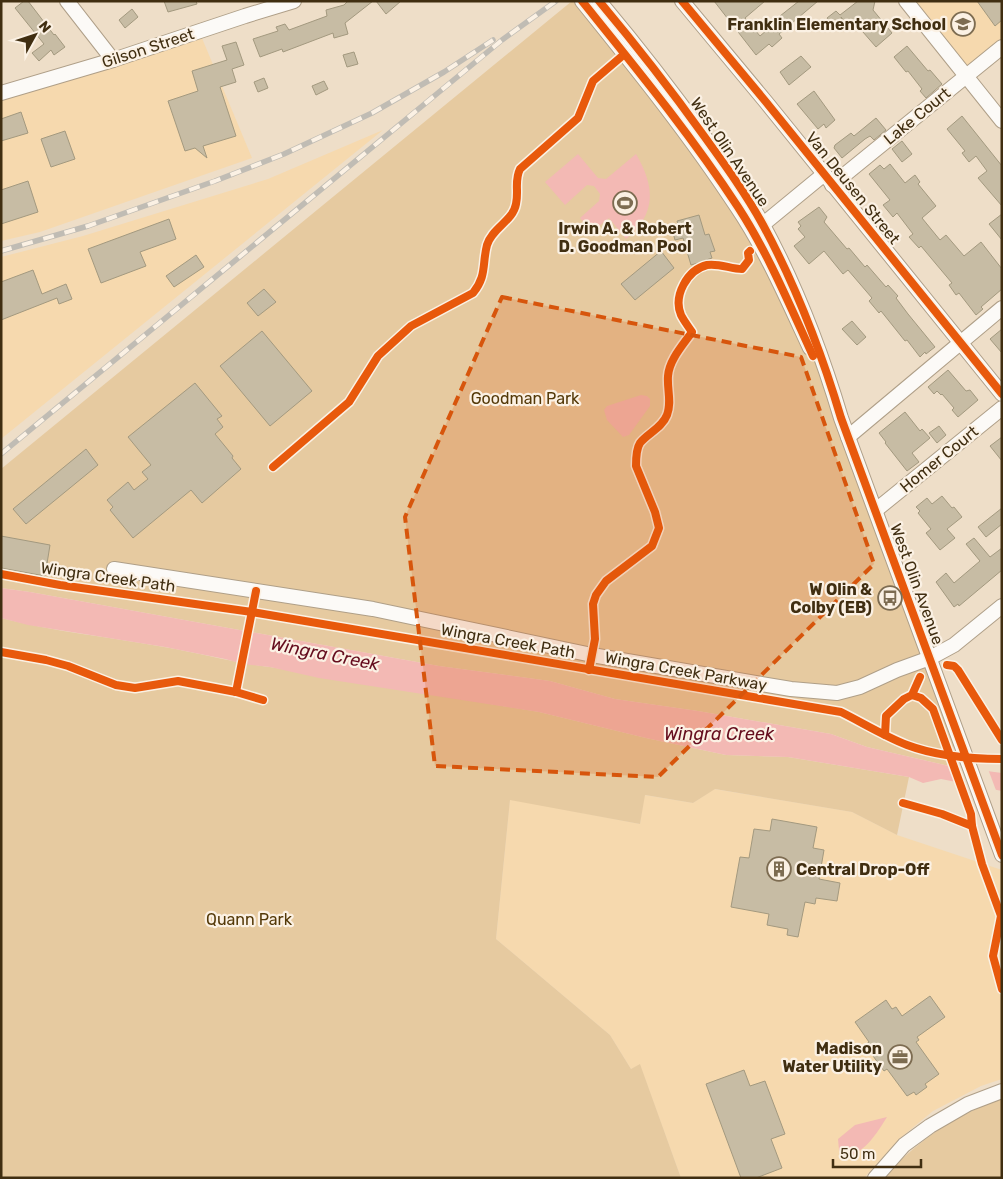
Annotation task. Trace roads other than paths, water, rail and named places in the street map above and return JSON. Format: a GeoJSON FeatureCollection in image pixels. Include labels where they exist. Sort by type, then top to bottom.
{"type":"FeatureCollection","features":[{"type":"Feature","properties":{"kind":"street"},"geometry":{"type":"LineString","coordinates":[[67,1],[113,60]]}},
{"type":"Feature","properties":{"kind":"street","name":"Gilson Street"},"geometry":{"type":"LineString","coordinates":[[1,93],[113,60],[294,1]]}},
{"type":"Feature","properties":{"kind":"street","name":"West Olin Avenue"},"geometry":{"type":"LineString","coordinates":[[582,1],[675,118],[737,207],[758,228]]}},
{"type":"Feature","properties":{"kind":"street","name":"West Olin Avenue"},"geometry":{"type":"LineString","coordinates":[[600,1],[731,173],[758,228],[806,315],[825,364],[848,437],[1002,855]]}},
{"type":"Feature","properties":{"kind":"street","name":"Van Deusen Street"},"geometry":{"type":"LineString","coordinates":[[682,1],[1002,394]]}},
{"type":"Feature","properties":{"kind":"street"},"geometry":{"type":"LineString","coordinates":[[906,1],[1002,121]]}},
{"type":"Feature","properties":{"kind":"street","name":"Lake Court"},"geometry":{"type":"LineString","coordinates":[[758,228],[828,180],[1002,47]]}},
{"type":"Feature","properties":{"kind":"street"},"geometry":{"type":"LineString","coordinates":[[848,437],[1002,308]]}},
{"type":"Feature","properties":{"kind":"street","name":"Homer Court"},"geometry":{"type":"LineString","coordinates":[[876,510],[1002,408]]}},
{"type":"Feature","properties":{"kind":"street","name":"Wingra Creek Parkway"},"geometry":{"type":"LineString","coordinates":[[114,569],[373,608],[592,655],[791,689],[837,693],[860,687],[897,670],[930,658],[954,645],[1002,606]]}},
{"type":"Feature","properties":{"kind":"street"},"geometry":{"type":"LineString","coordinates":[[875,1178],[904,1145],[930,1126],[968,1104],[1002,1091]]}},
{"type":"Feature","properties":{"kind":"water"},"geometry":{"type":"Polygon","coordinates":[[[578,154],[598,178],[606,179],[636,154],[647,178],[650,199],[643,219],[626,239],[609,218],[592,232],[580,218],[599,201],[600,194],[594,186],[587,185],[565,205],[545,182],[578,154]]]}},
{"type":"Feature","properties":{"kind":"water"},"geometry":{"type":"Polygon","coordinates":[[[641,395],[647,396],[650,399],[650,406],[629,435],[623,437],[607,420],[604,410],[607,406],[641,395]]]}},
{"type":"Feature","properties":{"kind":"water","name":"Wingra Creek"},"geometry":{"type":"Polygon","coordinates":[[[1,588],[439,666],[550,681],[615,699],[831,734],[867,747],[949,766],[1002,773],[1002,791],[941,779],[923,783],[909,777],[788,757],[726,755],[539,712],[319,678],[165,647],[28,625],[1,618],[1,588]]]}},
{"type":"Feature","properties":{"kind":"water"},"geometry":{"type":"Polygon","coordinates":[[[887,1117],[879,1130],[858,1152],[844,1156],[839,1150],[838,1139],[855,1125],[887,1117]]]}},
{"type":"Feature","properties":{"kind":"railway"},"geometry":{"type":"LineString","coordinates":[[1,454],[502,40],[556,1]]}},
{"type":"Feature","properties":{"kind":"railway"},"geometry":{"type":"LineString","coordinates":[[1,251],[88,226],[215,181],[284,154],[372,113],[444,72],[493,40]]}},
{"type":"Feature","properties":{"kind":"place","name":"Franklin Elementary School"},"geometry":{"type":"Point","coordinates":[963,24]}},
{"type":"Feature","properties":{"kind":"place","name":"Irwin A. & Robert D. Goodman Pool"},"geometry":{"type":"Point","coordinates":[625,203]}},
{"type":"Feature","properties":{"kind":"place","name":"W Olin & Colby (EB)"},"geometry":{"type":"Point","coordinates":[890,598]}},
{"type":"Feature","properties":{"kind":"place","name":"Central Drop-Off"},"geometry":{"type":"Point","coordinates":[779,869]}},
{"type":"Feature","properties":{"kind":"place","name":"Madison Water Utility"},"geometry":{"type":"Point","coordinates":[900,1057]}},
{"type":"Feature","properties":{"kind":"park label","name":"Goodman Park"},"geometry":{"type":"Point","coordinates":[525,398]}},
{"type":"Feature","properties":{"kind":"park label","name":"Quann Park"},"geometry":{"type":"Point","coordinates":[249,919]}}]}
